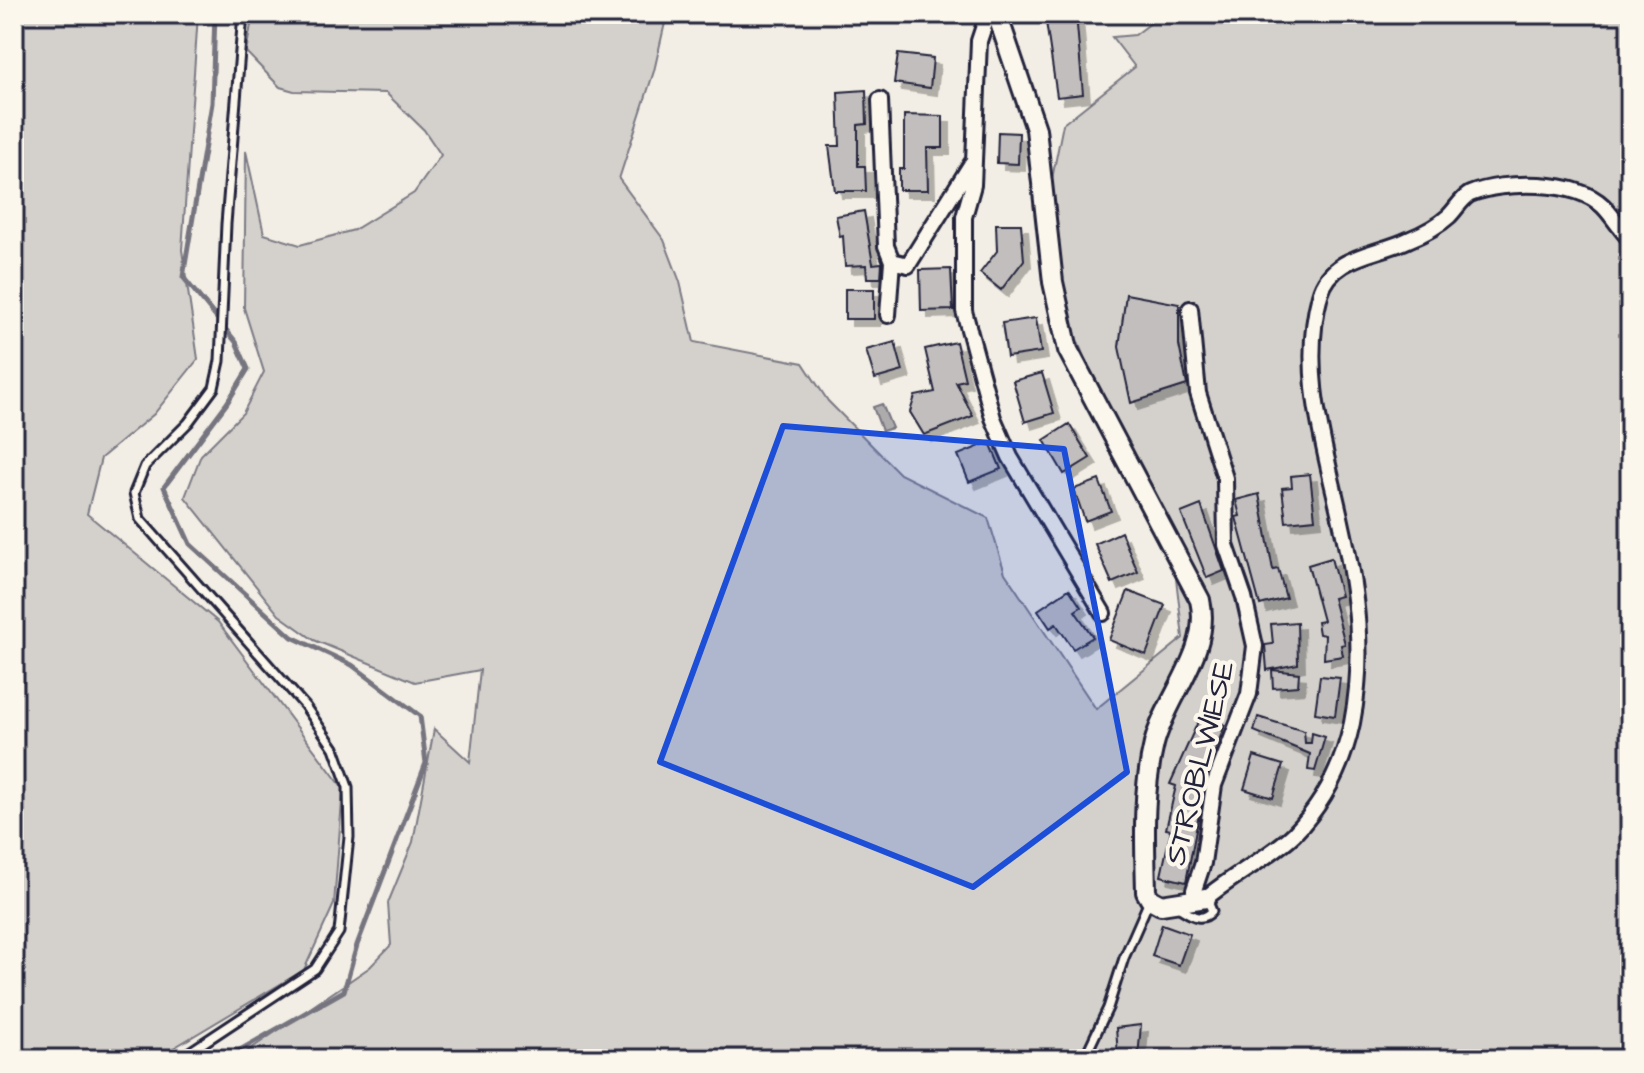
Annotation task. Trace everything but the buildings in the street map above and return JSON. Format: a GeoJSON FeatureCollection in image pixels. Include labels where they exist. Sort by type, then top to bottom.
{"type":"FeatureCollection","features":[{"type":"Feature","properties":{"kind":"street"},"geometry":{"type":"LineString","coordinates":[[988,14],[979,41],[974,158],[962,262],[964,311],[981,376],[1010,457],[1103,613]]}},
{"type":"Feature","properties":{"kind":"street"},"geometry":{"type":"LineString","coordinates":[[997,14],[1036,129],[1053,282],[1068,350],[1194,587],[1203,615],[1200,640],[1161,723],[1144,809],[1146,892],[1150,899],[1161,905],[1201,900]]}},
{"type":"Feature","properties":{"kind":"street"},"geometry":{"type":"LineString","coordinates":[[880,100],[886,246],[892,261],[888,315]]}},
{"type":"Feature","properties":{"kind":"street"},"geometry":{"type":"LineString","coordinates":[[892,261],[908,265],[974,158]]}},
{"type":"Feature","properties":{"kind":"street","name":"STROBLWIESE"},"geometry":{"type":"LineString","coordinates":[[1190,309],[1198,393],[1225,478],[1226,545],[1244,597],[1255,646],[1249,694],[1214,785],[1203,863],[1194,890],[1201,900],[1293,834],[1333,783],[1349,738],[1360,681],[1358,614],[1342,525],[1323,454],[1313,383],[1313,326],[1321,290],[1336,268],[1437,226],[1468,195],[1536,184],[1574,190],[1603,205],[1630,239]]}},
{"type":"Feature","properties":{"kind":"lane"},"geometry":{"type":"LineString","coordinates":[[179,1059],[315,969],[339,932],[349,837],[348,787],[334,748],[305,706],[140,519],[134,493],[145,466],[188,423],[214,388],[220,361],[226,224],[243,14]]}},
{"type":"Feature","properties":{"kind":"lane"},"geometry":{"type":"LineString","coordinates":[[1084,1059],[1108,1008],[1124,958],[1150,899]]}},
{"type":"Feature","properties":{"kind":"highlighted area"},"geometry":{"type":"Polygon","coordinates":[[[783,426],[1064,449],[1127,772],[973,887],[660,762],[783,426]]]}},
{"type":"Feature","properties":{"kind":"shaded area"},"geometry":{"type":"Polygon","coordinates":[[[14,14],[198,14],[182,250],[198,359],[154,414],[101,458],[87,514],[218,622],[343,788],[334,904],[304,970],[155,1059],[14,1059],[14,14]]]}},
{"type":"Feature","properties":{"kind":"shaded area"},"geometry":{"type":"Polygon","coordinates":[[[253,14],[667,14],[654,71],[619,179],[664,240],[680,282],[694,342],[803,363],[828,401],[900,474],[988,518],[1005,573],[1096,709],[1183,638],[1173,553],[1121,446],[1053,282],[1051,184],[1063,124],[1135,67],[1112,37],[1135,35],[1163,14],[1630,14],[1630,1059],[236,1059],[370,967],[391,945],[388,903],[413,842],[434,729],[470,762],[480,670],[415,682],[314,640],[279,615],[185,497],[201,455],[243,413],[264,372],[244,308],[246,151],[264,234],[300,245],[354,230],[414,193],[441,155],[424,130],[386,93],[294,91],[280,87],[246,52],[253,14]]]}},
{"type":"Feature","properties":{"kind":"shaded area"},"geometry":{"type":"Polygon","coordinates":[[[882,404],[892,428],[882,431],[873,407],[882,404]]]}},
{"type":"Feature","properties":{"kind":"waterway"},"geometry":{"type":"LineString","coordinates":[[215,14],[212,103],[183,277],[236,342],[248,369],[227,403],[164,487],[190,544],[292,637],[352,665],[420,716],[426,763],[357,945],[344,991],[224,1059]]}}]}
